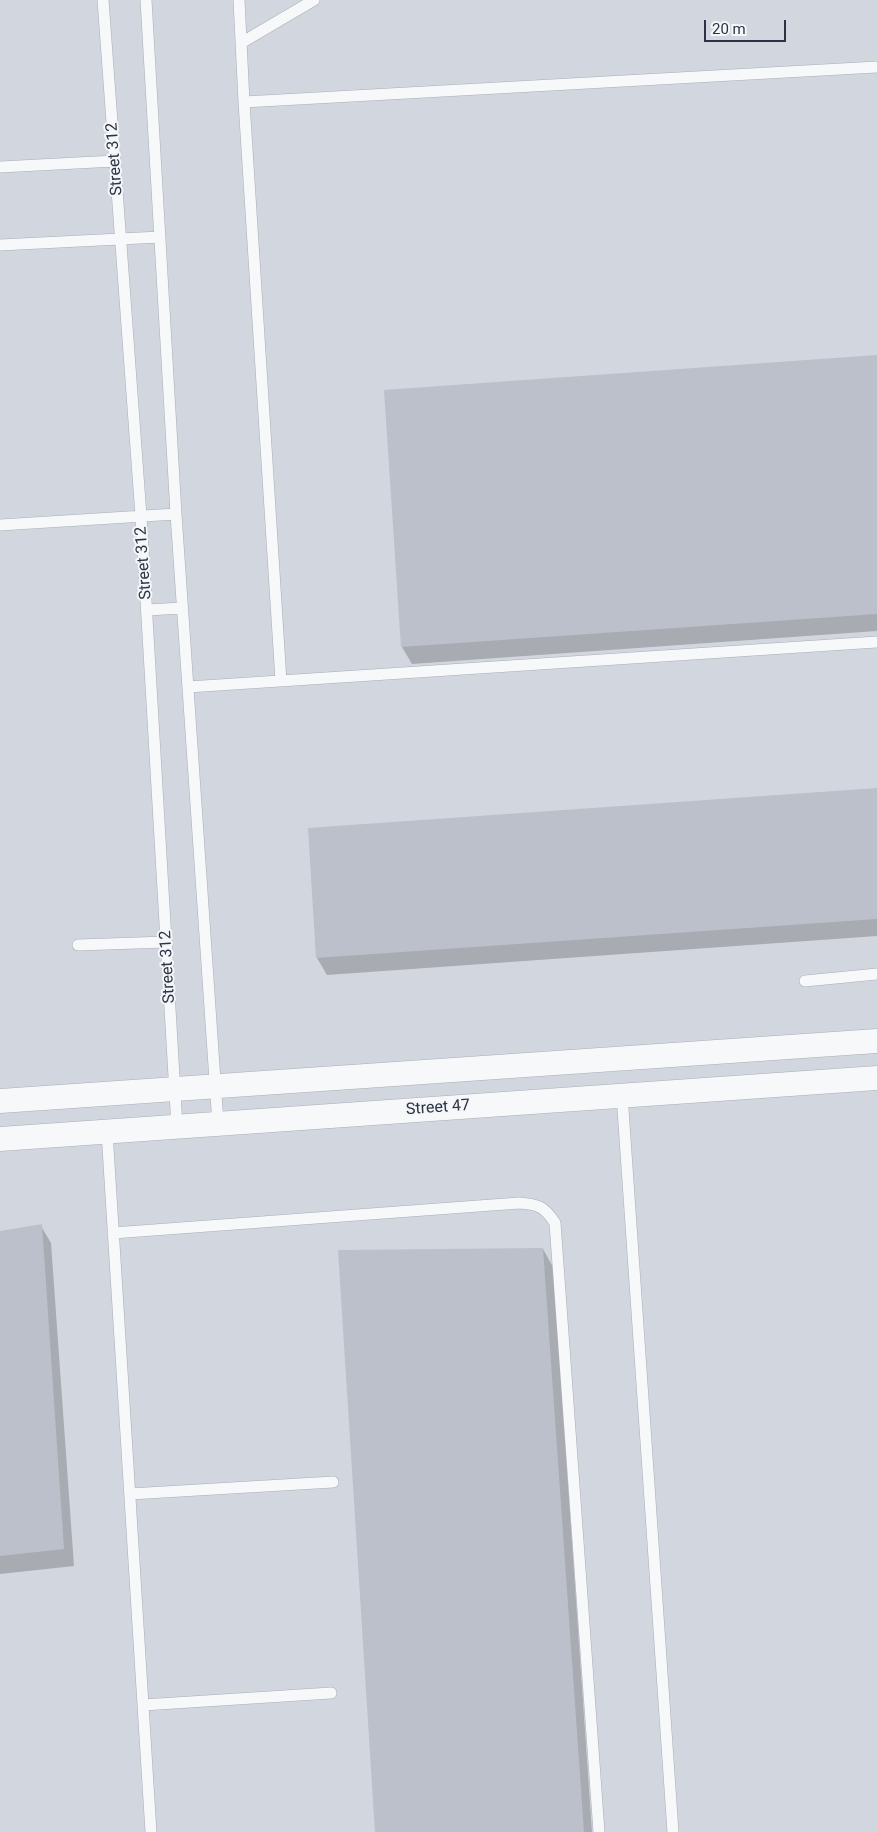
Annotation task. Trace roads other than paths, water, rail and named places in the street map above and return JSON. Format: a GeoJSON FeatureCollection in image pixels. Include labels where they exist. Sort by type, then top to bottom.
{"type":"FeatureCollection","features":[{"type":"Feature","properties":{"kind":"street"},"geometry":{"type":"LineString","coordinates":[[0,1101],[877,1041]]}},
{"type":"Feature","properties":{"kind":"street","name":"Street 47"},"geometry":{"type":"LineString","coordinates":[[0,1139],[877,1078]]}},
{"type":"Feature","properties":{"kind":"lane","name":"Street 312"},"geometry":{"type":"LineString","coordinates":[[103,0],[141,516],[177,1127]]}},
{"type":"Feature","properties":{"kind":"lane"},"geometry":{"type":"LineString","coordinates":[[146,0],[182,608],[218,1124]]}},
{"type":"Feature","properties":{"kind":"lane"},"geometry":{"type":"LineString","coordinates":[[239,0],[280,681]]}},
{"type":"Feature","properties":{"kind":"lane"},"geometry":{"type":"LineString","coordinates":[[241,43],[314,0]]}},
{"type":"Feature","properties":{"kind":"lane"},"geometry":{"type":"LineString","coordinates":[[244,102],[877,67]]}},
{"type":"Feature","properties":{"kind":"lane"},"geometry":{"type":"LineString","coordinates":[[0,167],[115,162]]}},
{"type":"Feature","properties":{"kind":"lane"},"geometry":{"type":"LineString","coordinates":[[0,245],[160,237]]}},
{"type":"Feature","properties":{"kind":"lane"},"geometry":{"type":"LineString","coordinates":[[0,525],[176,514]]}},
{"type":"Feature","properties":{"kind":"lane"},"geometry":{"type":"LineString","coordinates":[[147,610],[182,608]]}},
{"type":"Feature","properties":{"kind":"lane"},"geometry":{"type":"LineString","coordinates":[[188,687],[877,642]]}},
{"type":"Feature","properties":{"kind":"lane"},"geometry":{"type":"LineString","coordinates":[[78,945],[166,942]]}},
{"type":"Feature","properties":{"kind":"lane"},"geometry":{"type":"LineString","coordinates":[[805,981],[877,974]]}},
{"type":"Feature","properties":{"kind":"lane"},"geometry":{"type":"LineString","coordinates":[[622,1095],[673,1832]]}},
{"type":"Feature","properties":{"kind":"lane"},"geometry":{"type":"LineString","coordinates":[[107,1132],[150,1832]]}},
{"type":"Feature","properties":{"kind":"lane"},"geometry":{"type":"LineString","coordinates":[[114,1234],[519,1203],[534,1204],[547,1211],[555,1223],[598,1832]]}},
{"type":"Feature","properties":{"kind":"lane"},"geometry":{"type":"LineString","coordinates":[[130,1494],[333,1482]]}},
{"type":"Feature","properties":{"kind":"lane"},"geometry":{"type":"LineString","coordinates":[[143,1705],[331,1693]]}}]}
